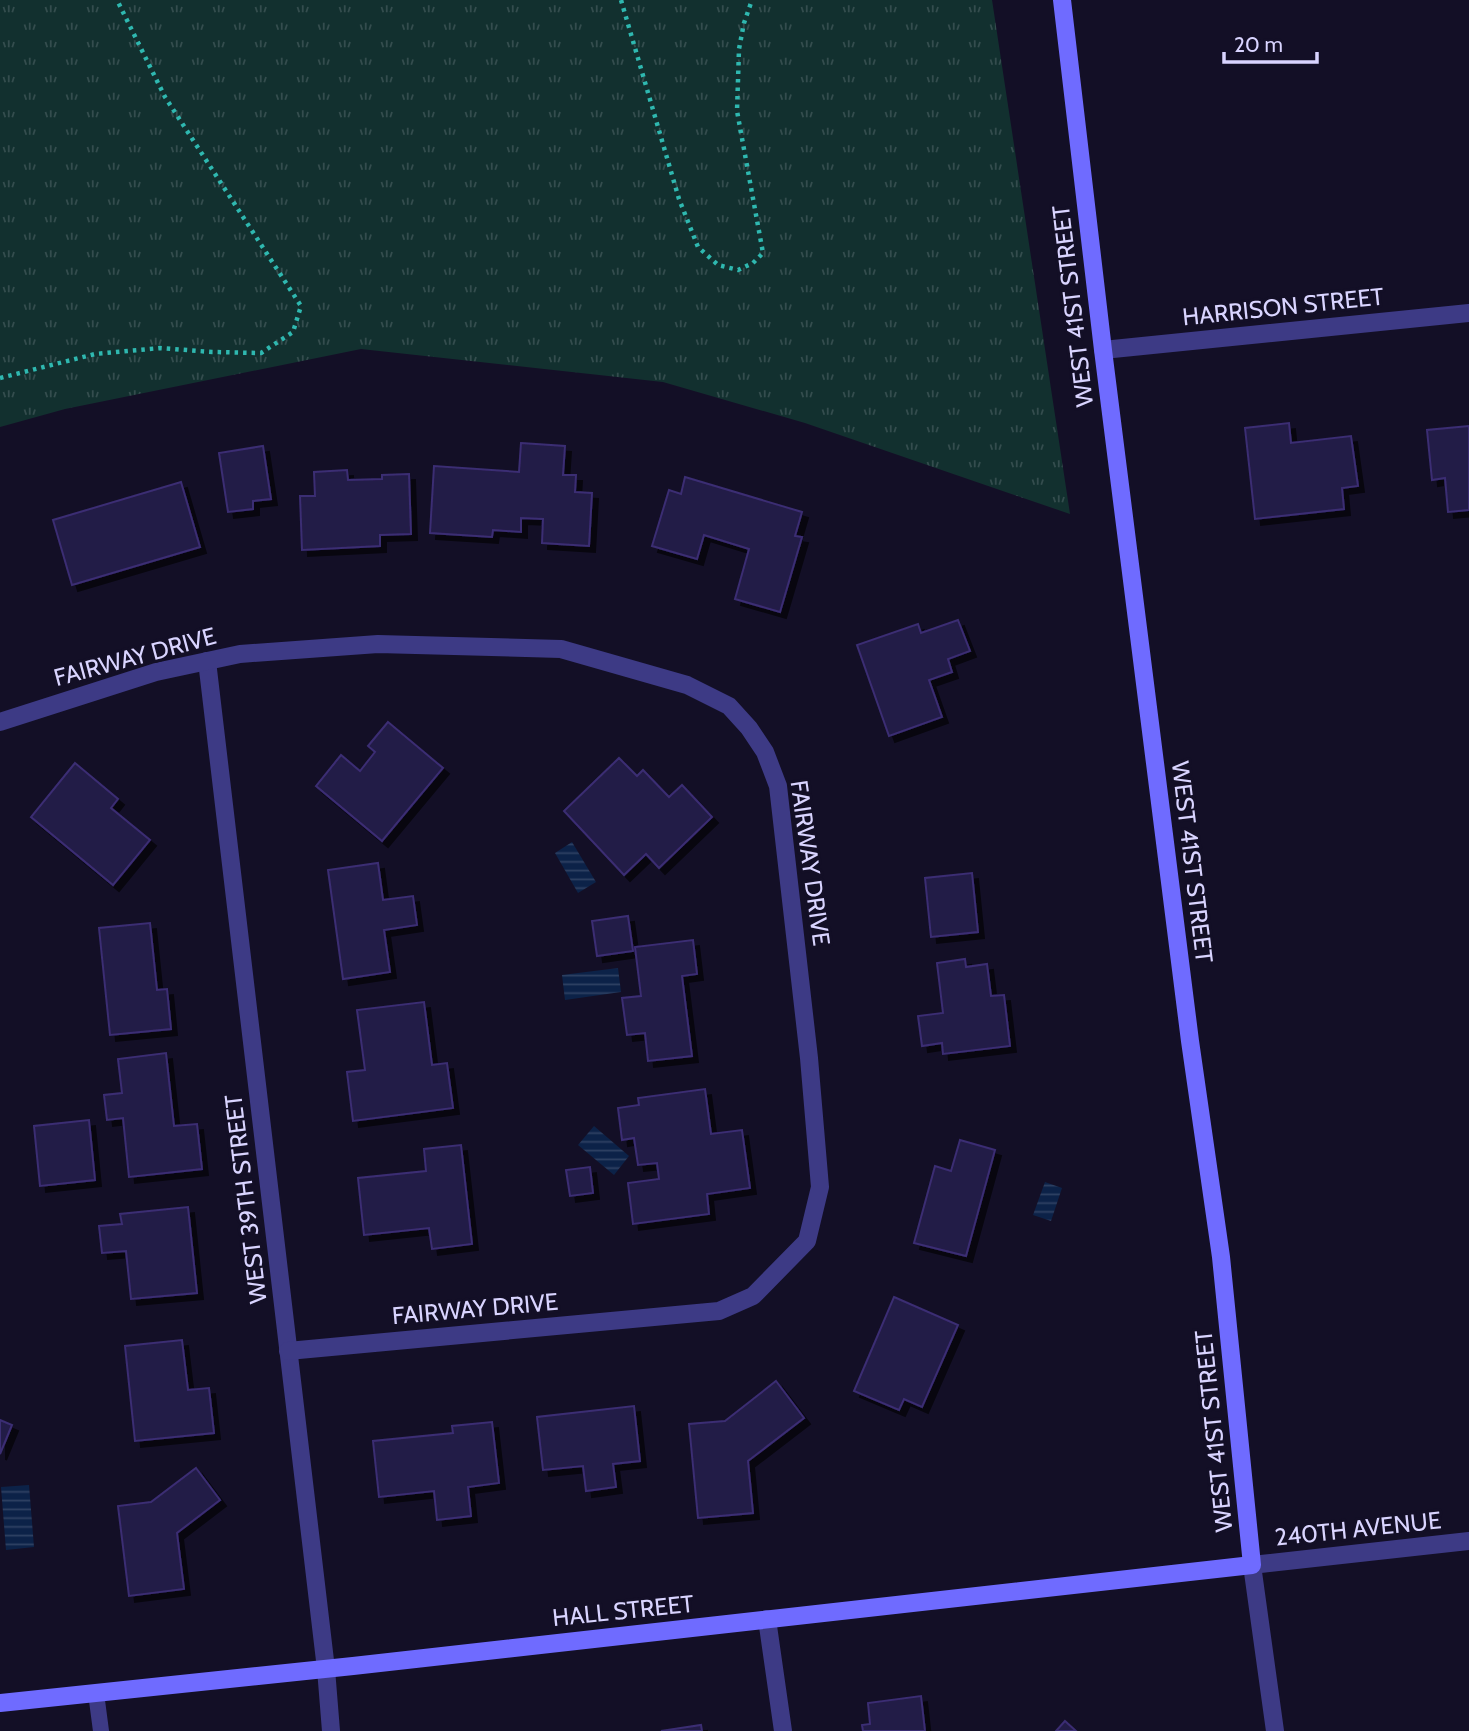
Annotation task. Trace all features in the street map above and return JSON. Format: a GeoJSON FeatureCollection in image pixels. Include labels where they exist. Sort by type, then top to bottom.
{"type":"FeatureCollection","features":[{"type":"Feature","properties":{"kind":"street","name":"WEST 41ST STREET"},"geometry":{"type":"LineString","coordinates":[[1062,0],[1102,350],[1221,1257],[1252,1565],[1275,1731]]}},
{"type":"Feature","properties":{"kind":"street","name":"HARRISON STREET"},"geometry":{"type":"LineString","coordinates":[[1102,350],[1469,313]]}},
{"type":"Feature","properties":{"kind":"street","name":"FAIRWAY DRIVE"},"geometry":{"type":"LineString","coordinates":[[0,722],[156,672],[240,654],[378,644],[561,649],[687,685],[729,706],[750,728],[765,751],[778,786],[820,1187],[807,1241],[753,1296],[719,1311],[288,1351]]}},
{"type":"Feature","properties":{"kind":"street","name":"WEST 39TH STREET"},"geometry":{"type":"LineString","coordinates":[[207,661],[326,1669],[331,1731]]}},
{"type":"Feature","properties":{"kind":"street","name":"240TH AVENUE"},"geometry":{"type":"LineString","coordinates":[[1252,1565],[1469,1542]]}},
{"type":"Feature","properties":{"kind":"street","name":"HALL STREET"},"geometry":{"type":"LineString","coordinates":[[0,1703],[1252,1565]]}},
{"type":"Feature","properties":{"kind":"street"},"geometry":{"type":"LineString","coordinates":[[767,1619],[783,1731]]}},
{"type":"Feature","properties":{"kind":"lane"},"geometry":{"type":"LineString","coordinates":[[96,1693],[101,1731]]}},
{"type":"Feature","properties":{"kind":"path"},"geometry":{"type":"LineString","coordinates":[[0,378],[95,354],[160,348],[261,353],[293,332],[301,306],[164,97],[117,0]]}},
{"type":"Feature","properties":{"kind":"path"},"geometry":{"type":"LineString","coordinates":[[621,0],[679,199],[698,247],[718,265],[738,270],[753,263],[763,253],[737,111],[739,49],[752,0]]}},
{"type":"Feature","properties":{"kind":"green space"},"geometry":{"type":"Polygon","coordinates":[[[0,0],[992,0],[1070,514],[805,423],[663,382],[361,349],[65,409],[0,427],[0,0]]]}},
{"type":"Feature","properties":{"kind":"water"},"geometry":{"type":"Polygon","coordinates":[[[572,842],[596,882],[578,893],[555,853],[572,842]]]}},
{"type":"Feature","properties":{"kind":"water"},"geometry":{"type":"Polygon","coordinates":[[[618,968],[621,992],[565,1000],[562,975],[618,968]]]}},
{"type":"Feature","properties":{"kind":"water"},"geometry":{"type":"Polygon","coordinates":[[[594,1126],[629,1156],[614,1175],[578,1145],[594,1126]]]}},
{"type":"Feature","properties":{"kind":"water"},"geometry":{"type":"Polygon","coordinates":[[[1045,1182],[1062,1188],[1051,1221],[1033,1215],[1045,1182]]]}},
{"type":"Feature","properties":{"kind":"water"},"geometry":{"type":"Polygon","coordinates":[[[29,1485],[34,1547],[6,1550],[1,1487],[29,1485]]]}},
{"type":"Feature","properties":{"kind":"building"},"geometry":{"type":"Polygon","coordinates":[[[1289,423],[1291,443],[1351,436],[1358,486],[1342,488],[1344,509],[1255,519],[1245,428],[1289,423]]]}},
{"type":"Feature","properties":{"kind":"building"},"geometry":{"type":"Polygon","coordinates":[[[1469,426],[1469,510],[1448,512],[1445,478],[1432,480],[1427,430],[1469,426]]]}},
{"type":"Feature","properties":{"kind":"building"},"geometry":{"type":"Polygon","coordinates":[[[521,443],[565,446],[563,475],[576,475],[575,492],[592,493],[589,546],[542,543],[543,519],[521,518],[521,532],[493,530],[492,537],[430,533],[434,466],[519,472],[521,443]]]}},
{"type":"Feature","properties":{"kind":"building"},"geometry":{"type":"Polygon","coordinates":[[[263,446],[271,499],[253,501],[253,509],[228,512],[219,453],[263,446]]]}},
{"type":"Feature","properties":{"kind":"building"},"geometry":{"type":"Polygon","coordinates":[[[347,470],[348,480],[382,479],[382,475],[409,474],[411,534],[380,535],[380,546],[302,550],[300,496],[315,496],[314,472],[347,470]]]}},
{"type":"Feature","properties":{"kind":"building"},"geometry":{"type":"Polygon","coordinates":[[[685,477],[802,512],[795,536],[802,537],[780,612],[735,599],[749,549],[704,535],[697,559],[652,546],[669,490],[681,494],[685,477]]]}},
{"type":"Feature","properties":{"kind":"building"},"geometry":{"type":"Polygon","coordinates":[[[181,482],[200,547],[72,585],[53,520],[181,482]]]}},
{"type":"Feature","properties":{"kind":"building"},"geometry":{"type":"Polygon","coordinates":[[[958,620],[970,651],[948,659],[952,672],[929,680],[942,717],[889,736],[857,645],[918,624],[921,633],[958,620]]]}},
{"type":"Feature","properties":{"kind":"building"},"geometry":{"type":"Polygon","coordinates":[[[388,722],[443,768],[382,841],[316,786],[341,755],[360,771],[375,752],[368,746],[388,722]]]}},
{"type":"Feature","properties":{"kind":"building"},"geometry":{"type":"Polygon","coordinates":[[[619,758],[637,776],[643,770],[669,797],[682,785],[712,817],[659,868],[646,854],[624,875],[564,811],[619,758]]]}},
{"type":"Feature","properties":{"kind":"building"},"geometry":{"type":"Polygon","coordinates":[[[75,763],[118,799],[111,808],[150,840],[113,885],[31,817],[75,763]]]}},
{"type":"Feature","properties":{"kind":"building"},"geometry":{"type":"Polygon","coordinates":[[[378,863],[383,900],[413,896],[417,925],[384,930],[390,972],[343,979],[328,870],[378,863]]]}},
{"type":"Feature","properties":{"kind":"building"},"geometry":{"type":"Polygon","coordinates":[[[972,873],[978,932],[931,937],[925,878],[972,873]]]}},
{"type":"Feature","properties":{"kind":"building"},"geometry":{"type":"Polygon","coordinates":[[[628,916],[633,951],[597,956],[592,921],[628,916]]]}},
{"type":"Feature","properties":{"kind":"building"},"geometry":{"type":"Polygon","coordinates":[[[150,923],[157,990],[167,989],[171,1029],[110,1035],[99,928],[150,923]]]}},
{"type":"Feature","properties":{"kind":"building"},"geometry":{"type":"Polygon","coordinates":[[[693,940],[697,974],[682,976],[692,1056],[648,1061],[645,1033],[627,1035],[622,998],[641,996],[635,947],[693,940]]]}},
{"type":"Feature","properties":{"kind":"building"},"geometry":{"type":"Polygon","coordinates":[[[965,959],[966,967],[987,964],[991,996],[1004,995],[1010,1046],[943,1054],[942,1043],[922,1046],[918,1016],[943,1013],[937,963],[965,959]]]}},
{"type":"Feature","properties":{"kind":"building"},"geometry":{"type":"Polygon","coordinates":[[[424,1002],[432,1065],[447,1063],[453,1108],[353,1121],[347,1072],[365,1070],[357,1010],[424,1002]]]}},
{"type":"Feature","properties":{"kind":"building"},"geometry":{"type":"Polygon","coordinates":[[[166,1053],[174,1126],[197,1124],[202,1169],[129,1177],[123,1118],[107,1120],[104,1095],[122,1093],[118,1059],[166,1053]]]}},
{"type":"Feature","properties":{"kind":"building"},"geometry":{"type":"Polygon","coordinates":[[[705,1089],[711,1134],[742,1130],[750,1188],[707,1194],[709,1214],[633,1224],[628,1183],[659,1179],[657,1163],[638,1165],[634,1138],[622,1140],[618,1108],[639,1105],[638,1098],[705,1089]]]}},
{"type":"Feature","properties":{"kind":"building"},"geometry":{"type":"Polygon","coordinates":[[[89,1120],[95,1180],[40,1186],[34,1126],[89,1120]]]}},
{"type":"Feature","properties":{"kind":"building"},"geometry":{"type":"Polygon","coordinates":[[[960,1140],[995,1150],[966,1256],[914,1243],[935,1166],[951,1171],[960,1140]]]}},
{"type":"Feature","properties":{"kind":"building"},"geometry":{"type":"Polygon","coordinates":[[[461,1145],[472,1244],[432,1249],[429,1228],[364,1235],[358,1178],[426,1171],[424,1149],[461,1145]]]}},
{"type":"Feature","properties":{"kind":"building"},"geometry":{"type":"Polygon","coordinates":[[[590,1167],[593,1193],[570,1196],[566,1170],[590,1167]]]}},
{"type":"Feature","properties":{"kind":"building"},"geometry":{"type":"Polygon","coordinates":[[[188,1207],[197,1293],[131,1299],[126,1251],[102,1253],[99,1226],[122,1224],[120,1214],[188,1207]]]}},
{"type":"Feature","properties":{"kind":"building"},"geometry":{"type":"Polygon","coordinates":[[[894,1297],[958,1325],[922,1407],[904,1399],[899,1410],[854,1391],[894,1297]]]}},
{"type":"Feature","properties":{"kind":"building"},"geometry":{"type":"Polygon","coordinates":[[[182,1340],[188,1390],[209,1388],[214,1433],[135,1441],[125,1346],[182,1340]]]}},
{"type":"Feature","properties":{"kind":"building"},"geometry":{"type":"Polygon","coordinates":[[[776,1381],[804,1418],[748,1461],[753,1513],[698,1518],[689,1424],[725,1421],[776,1381]]]}},
{"type":"Feature","properties":{"kind":"building"},"geometry":{"type":"Polygon","coordinates":[[[634,1406],[640,1461],[613,1464],[616,1487],[586,1491],[583,1466],[543,1470],[537,1417],[634,1406]]]}},
{"type":"Feature","properties":{"kind":"building"},"geometry":{"type":"Polygon","coordinates":[[[0,1420],[12,1425],[0,1454],[0,1420]]]}},
{"type":"Feature","properties":{"kind":"building"},"geometry":{"type":"Polygon","coordinates":[[[492,1422],[499,1483],[468,1487],[471,1516],[437,1520],[434,1491],[379,1497],[373,1441],[453,1433],[452,1426],[492,1422]]]}},
{"type":"Feature","properties":{"kind":"building"},"geometry":{"type":"Polygon","coordinates":[[[196,1468],[220,1500],[177,1533],[184,1589],[129,1596],[118,1506],[151,1502],[196,1468]]]}},
{"type":"Feature","properties":{"kind":"building"},"geometry":{"type":"Polygon","coordinates":[[[921,1696],[925,1731],[863,1731],[862,1725],[870,1724],[868,1703],[921,1696]]]}},
{"type":"Feature","properties":{"kind":"building"},"geometry":{"type":"Polygon","coordinates":[[[1065,1721],[1076,1731],[1056,1731],[1065,1721]]]}},
{"type":"Feature","properties":{"kind":"building"},"geometry":{"type":"Polygon","coordinates":[[[701,1725],[702,1731],[661,1731],[701,1725]]]}}]}
